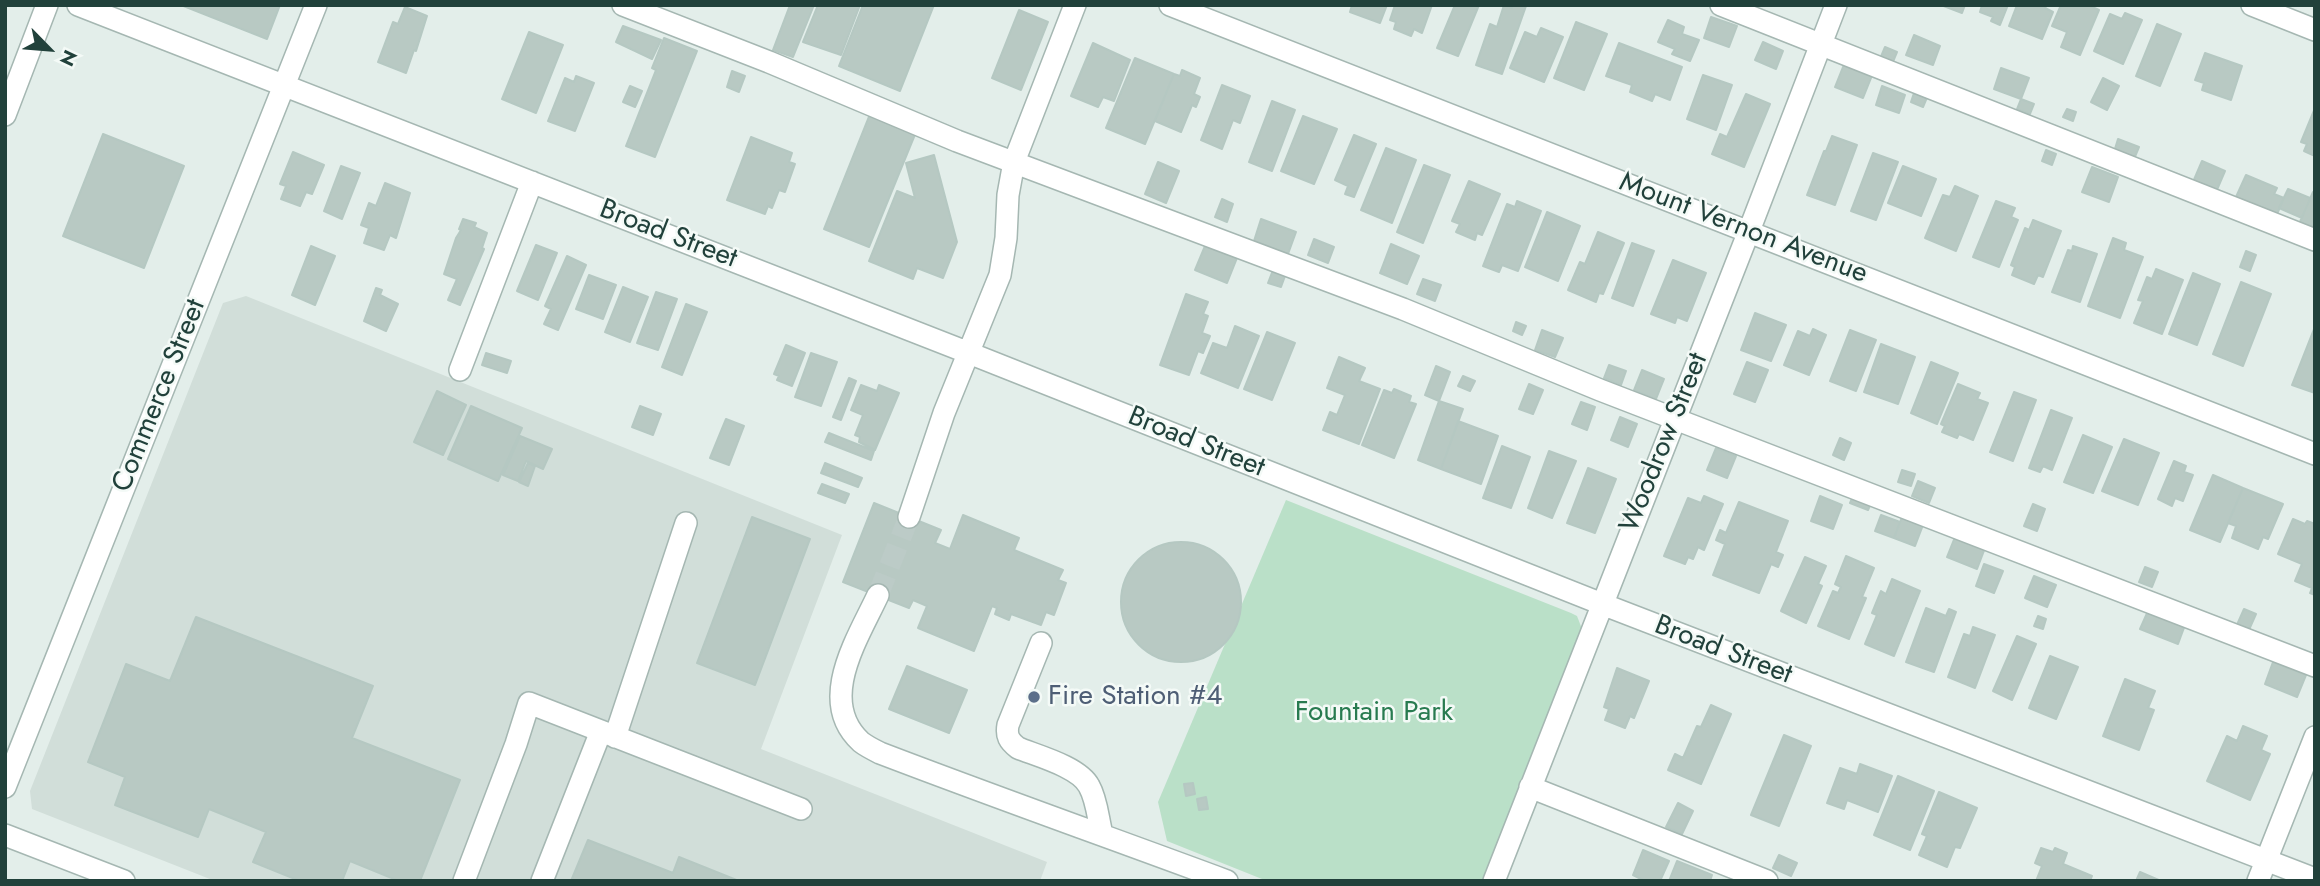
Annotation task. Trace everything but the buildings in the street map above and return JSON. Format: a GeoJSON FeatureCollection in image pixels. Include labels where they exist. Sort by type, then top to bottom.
{"type":"FeatureCollection","features":[{"type":"Feature","properties":{"kind":"street"},"geometry":{"type":"LineString","coordinates":[[5,115],[47,5]]}},
{"type":"Feature","properties":{"kind":"street","name":"Broad Street"},"geometry":{"type":"LineString","coordinates":[[78,5],[1602,604],[2315,879]]}},
{"type":"Feature","properties":{"kind":"street","name":"Commerce Street"},"geometry":{"type":"LineString","coordinates":[[5,786],[316,5]]}},
{"type":"Feature","properties":{"kind":"street"},"geometry":{"type":"LineString","coordinates":[[623,5],[769,62],[957,141],[1403,309],[1675,418],[2315,666]]}},
{"type":"Feature","properties":{"kind":"street"},"geometry":{"type":"LineString","coordinates":[[909,517],[944,414],[1000,275],[1014,162],[1075,5]]}},
{"type":"Feature","properties":{"kind":"street","name":"Mount Vernon Avenue"},"geometry":{"type":"LineString","coordinates":[[1170,5],[2315,454]]}},
{"type":"Feature","properties":{"kind":"street"},"geometry":{"type":"LineString","coordinates":[[1721,5],[2315,240]]}},
{"type":"Feature","properties":{"kind":"street","name":"Woodrow Street"},"geometry":{"type":"LineString","coordinates":[[1494,881],[1836,5]]}},
{"type":"Feature","properties":{"kind":"street"},"geometry":{"type":"LineString","coordinates":[[2252,5],[2315,30]]}},
{"type":"Feature","properties":{"kind":"street"},"geometry":{"type":"LineString","coordinates":[[460,370],[532,182]]}},
{"type":"Feature","properties":{"kind":"street"},"geometry":{"type":"LineString","coordinates":[[541,881],[608,734],[686,523]]}},
{"type":"Feature","properties":{"kind":"street"},"geometry":{"type":"LineString","coordinates":[[877,595],[841,682],[841,704],[848,725],[861,742],[880,753],[1227,881]]}},
{"type":"Feature","properties":{"kind":"street"},"geometry":{"type":"LineString","coordinates":[[1041,643],[1008,725],[1007,734],[1010,743],[1018,748],[1081,776],[1093,795],[1102,834]]}},
{"type":"Feature","properties":{"kind":"street"},"geometry":{"type":"LineString","coordinates":[[464,881],[529,703],[801,809]]}},
{"type":"Feature","properties":{"kind":"street"},"geometry":{"type":"LineString","coordinates":[[2258,881],[2315,737]]}},
{"type":"Feature","properties":{"kind":"street"},"geometry":{"type":"LineString","coordinates":[[1530,787],[1768,881]]}},
{"type":"Feature","properties":{"kind":"street"},"geometry":{"type":"LineString","coordinates":[[5,835],[124,881]]}},
{"type":"Feature","properties":{"kind":"shaded area"},"geometry":{"type":"Polygon","coordinates":[[[246,296],[842,535],[761,749],[1047,862],[1040,881],[215,881],[32,809],[30,791],[223,303],[246,296]]]}},
{"type":"Feature","properties":{"kind":"green space","name":"Fountain Park"},"geometry":{"type":"Polygon","coordinates":[[[1286,500],[1577,616],[1582,629],[1485,881],[1267,881],[1167,841],[1158,802],[1286,500]]]}},
{"type":"Feature","properties":{"kind":"tunnel"},"geometry":{"type":"LineString","coordinates":[[878,595],[909,517]]}},
{"type":"Feature","properties":{"kind":"place","name":"Fire Station #4"},"geometry":{"type":"Point","coordinates":[1034,697]}}]}
